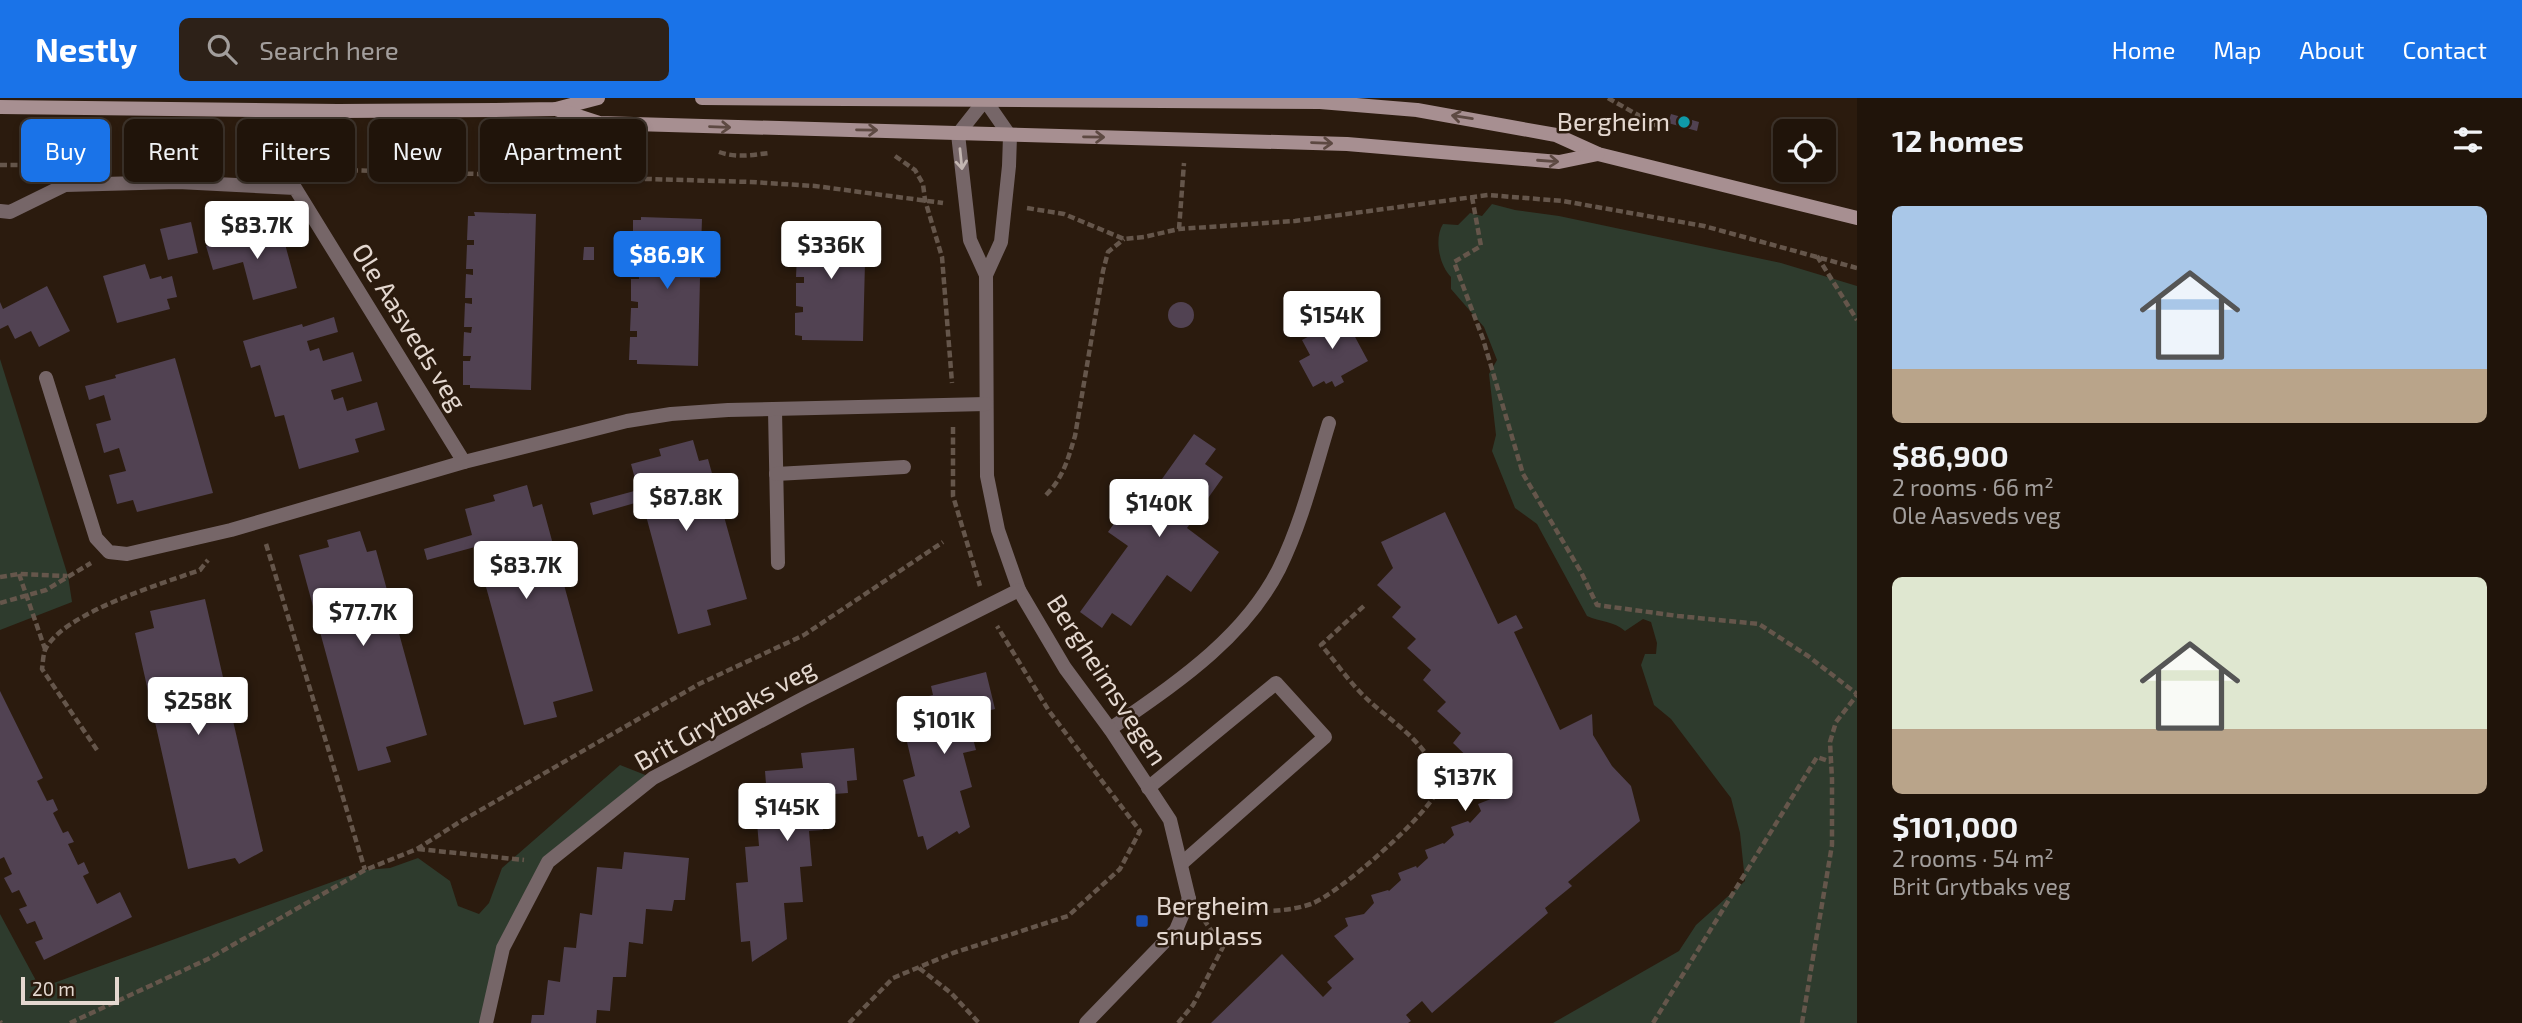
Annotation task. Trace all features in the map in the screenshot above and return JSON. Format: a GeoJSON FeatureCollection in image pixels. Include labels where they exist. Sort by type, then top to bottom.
{"type":"FeatureCollection","features":[{"type":"Feature","properties":{"kind":"main road"},"geometry":{"type":"LineString","coordinates":[[0,107],[338,111],[556,109],[598,98]]}},
{"type":"Feature","properties":{"kind":"main road"},"geometry":{"type":"LineString","coordinates":[[702,98],[1320,102],[1417,110],[1556,135],[1598,154],[1857,218]]}},
{"type":"Feature","properties":{"kind":"main road"},"geometry":{"type":"LineString","coordinates":[[556,109],[598,123],[1347,144],[1559,162],[1598,154]]}},
{"type":"Feature","properties":{"kind":"street"},"geometry":{"type":"LineString","coordinates":[[958,134],[985,100],[1010,136]]}},
{"type":"Feature","properties":{"kind":"street","name":"Bergheimsvegen"},"geometry":{"type":"LineString","coordinates":[[958,134],[970,240],[986,275]]}},
{"type":"Feature","properties":{"kind":"street","name":"Bergheimsvegen"},"geometry":{"type":"LineString","coordinates":[[1010,136],[1000,242],[986,275],[987,476],[998,530],[1019,590],[1065,668],[1110,729],[1170,820],[1189,899]]}},
{"type":"Feature","properties":{"kind":"street","name":"Ole Aasveds veg"},"geometry":{"type":"LineString","coordinates":[[0,211],[10,212],[65,185],[178,182],[295,188],[464,462]]}},
{"type":"Feature","properties":{"kind":"street"},"geometry":{"type":"LineString","coordinates":[[46,378],[96,538],[109,552],[127,554],[260,523],[464,462],[627,421],[705,412],[901,404],[986,404]]}},
{"type":"Feature","properties":{"kind":"street"},"geometry":{"type":"LineString","coordinates":[[775,410],[778,563]]}},
{"type":"Feature","properties":{"kind":"street"},"geometry":{"type":"LineString","coordinates":[[1110,729],[1184,677],[1216,649],[1248,614],[1278,571],[1300,519],[1329,423]]}},
{"type":"Feature","properties":{"kind":"street"},"geometry":{"type":"LineString","coordinates":[[776,474],[904,467]]}},
{"type":"Feature","properties":{"kind":"street","name":"Brit Grytbaks veg"},"geometry":{"type":"LineString","coordinates":[[486,1023],[503,948],[548,862],[653,778],[804,698],[1019,590]]}},
{"type":"Feature","properties":{"kind":"street"},"geometry":{"type":"LineString","coordinates":[[1148,788],[1276,683],[1325,737],[1181,864]]}},
{"type":"Feature","properties":{"kind":"street"},"geometry":{"type":"LineString","coordinates":[[1086,1023],[1176,930],[1189,899]]}},
{"type":"Feature","properties":{"kind":"path"},"geometry":{"type":"LineString","coordinates":[[1608,98],[1659,127]]}},
{"type":"Feature","properties":{"kind":"path"},"geometry":{"type":"LineString","coordinates":[[719,152],[744,156],[779,152]]}},
{"type":"Feature","properties":{"kind":"path"},"geometry":{"type":"LineString","coordinates":[[892,154],[915,170],[923,184],[925,200]]}},
{"type":"Feature","properties":{"kind":"path"},"geometry":{"type":"LineString","coordinates":[[1179,229],[1184,162]]}},
{"type":"Feature","properties":{"kind":"path"},"geometry":{"type":"LineString","coordinates":[[0,165],[21,165]]}},
{"type":"Feature","properties":{"kind":"path"},"geometry":{"type":"LineString","coordinates":[[355,171],[751,182],[815,186],[945,203]]}},
{"type":"Feature","properties":{"kind":"path"},"geometry":{"type":"LineString","coordinates":[[1016,207],[1064,214],[1124,239],[1179,229],[1295,221],[1488,195],[1613,208],[1704,226],[1857,268]]}},
{"type":"Feature","properties":{"kind":"path"},"geometry":{"type":"LineString","coordinates":[[1472,197],[1481,246],[1454,261],[1483,339],[1523,474],[1581,572],[1597,606],[1759,624],[1808,656],[1857,694],[1836,723],[1830,742],[1832,845],[1802,1023]]}},
{"type":"Feature","properties":{"kind":"path"},"geometry":{"type":"LineString","coordinates":[[1046,495],[1058,482],[1068,463],[1103,271],[1108,252],[1124,239]]}},
{"type":"Feature","properties":{"kind":"path"},"geometry":{"type":"LineString","coordinates":[[1817,256],[1857,320]]}},
{"type":"Feature","properties":{"kind":"path"},"geometry":{"type":"LineString","coordinates":[[260,523],[365,870]]}},
{"type":"Feature","properties":{"kind":"path"},"geometry":{"type":"LineString","coordinates":[[45,649],[62,628],[132,594],[200,570],[231,530]]}},
{"type":"Feature","properties":{"kind":"path"},"geometry":{"type":"LineString","coordinates":[[70,1023],[208,959],[365,870],[417,849],[699,684],[804,635],[943,542]]}},
{"type":"Feature","properties":{"kind":"path"},"geometry":{"type":"LineString","coordinates":[[0,603],[47,590],[109,552]]}},
{"type":"Feature","properties":{"kind":"path"},"geometry":{"type":"LineString","coordinates":[[0,577],[19,574],[68,576]]}},
{"type":"Feature","properties":{"kind":"path"},"geometry":{"type":"LineString","coordinates":[[19,574],[45,649],[42,669],[97,750]]}},
{"type":"Feature","properties":{"kind":"path"},"geometry":{"type":"LineString","coordinates":[[1189,899],[1240,910],[1285,911],[1313,903],[1342,886],[1401,834],[1438,790],[1438,777],[1429,757],[1408,734],[1364,697],[1321,645],[1366,604]]}},
{"type":"Feature","properties":{"kind":"path"},"geometry":{"type":"LineString","coordinates":[[1653,1023],[1817,757],[1831,762]]}},
{"type":"Feature","properties":{"kind":"path"},"geometry":{"type":"LineString","coordinates":[[417,849],[548,862]]}},
{"type":"Feature","properties":{"kind":"path"},"geometry":{"type":"LineString","coordinates":[[849,1023],[893,978],[953,953],[1068,916],[1120,869]]}},
{"type":"Feature","properties":{"kind":"path"},"geometry":{"type":"LineString","coordinates":[[1178,1023],[1193,1005],[1223,947],[1189,899]]}},
{"type":"Feature","properties":{"kind":"path"},"geometry":{"type":"LineString","coordinates":[[918,968],[951,993],[979,1023]]}},
{"type":"Feature","properties":{"kind":"green space"},"geometry":{"type":"Polygon","coordinates":[[[1492,204],[1781,263],[1857,286],[1857,1023],[1553,1023],[1679,951],[1696,925],[1745,881],[1740,833],[1731,798],[1671,719],[1654,705],[1641,665],[1645,654],[1656,654],[1657,643],[1651,622],[1643,619],[1625,631],[1616,625],[1587,616],[1537,524],[1515,508],[1492,451],[1496,435],[1489,374],[1497,360],[1484,327],[1451,289],[1451,277],[1443,266],[1438,244],[1443,224],[1458,225],[1470,213],[1482,216],[1492,204]]]}},
{"type":"Feature","properties":{"kind":"green space"},"geometry":{"type":"Polygon","coordinates":[[[0,359],[68,576],[72,602],[0,630],[0,359]]]}},
{"type":"Feature","properties":{"kind":"green space"},"geometry":{"type":"Polygon","coordinates":[[[620,765],[653,778],[548,862],[503,948],[486,1023],[0,1023],[0,914],[40,988],[365,870],[390,868],[418,858],[450,881],[458,906],[479,914],[489,903],[502,868],[620,765]]]}},
{"type":"Feature","properties":{"kind":"building","name":"Bergheim"},"geometry":{"type":"Polygon","coordinates":[[[1671,114],[1699,122],[1697,131],[1668,123],[1671,114]]]}},
{"type":"Feature","properties":{"kind":"building"},"geometry":{"type":"Polygon","coordinates":[[[474,212],[536,214],[531,390],[470,388],[470,385],[463,385],[463,361],[470,361],[471,356],[463,356],[464,332],[471,333],[472,327],[464,327],[465,303],[472,304],[472,298],[465,298],[466,274],[473,275],[473,269],[466,269],[467,245],[474,245],[474,240],[467,240],[468,216],[475,216],[474,212]]]}},
{"type":"Feature","properties":{"kind":"building"},"geometry":{"type":"Polygon","coordinates":[[[641,217],[702,219],[701,248],[705,248],[705,267],[716,267],[716,278],[700,278],[698,366],[637,364],[637,360],[629,360],[630,337],[637,337],[637,331],[630,331],[631,308],[638,308],[638,302],[631,301],[631,279],[639,279],[639,273],[632,272],[633,249],[640,249],[640,244],[633,243],[633,220],[641,220],[641,217]]]}},
{"type":"Feature","properties":{"kind":"building"},"geometry":{"type":"Polygon","coordinates":[[[191,222],[198,253],[168,260],[160,229],[191,222]]]}},
{"type":"Feature","properties":{"kind":"building"},"geometry":{"type":"Polygon","coordinates":[[[806,222],[866,223],[863,341],[802,340],[802,336],[795,335],[795,313],[803,312],[803,307],[796,306],[796,283],[804,283],[804,277],[796,277],[797,254],[805,254],[805,249],[797,248],[798,226],[806,226],[806,222]]]}},
{"type":"Feature","properties":{"kind":"building"},"geometry":{"type":"Polygon","coordinates":[[[266,227],[269,236],[282,233],[297,288],[253,300],[243,262],[213,270],[206,246],[266,227]]]}},
{"type":"Feature","properties":{"kind":"building"},"geometry":{"type":"Polygon","coordinates":[[[584,247],[594,247],[594,260],[583,260],[584,247]]]}},
{"type":"Feature","properties":{"kind":"building"},"geometry":{"type":"Polygon","coordinates":[[[145,264],[150,279],[172,276],[177,297],[167,299],[170,309],[117,323],[103,276],[145,264]]]}},
{"type":"Feature","properties":{"kind":"building"},"geometry":{"type":"Polygon","coordinates":[[[47,286],[70,331],[39,347],[31,331],[15,339],[8,325],[0,329],[0,302],[3,309],[47,286]]]}},
{"type":"Feature","properties":{"kind":"building"},"geometry":{"type":"Polygon","coordinates":[[[1181,302],[1190,306],[1194,315],[1190,324],[1181,328],[1172,324],[1168,315],[1172,306],[1181,302]]]}},
{"type":"Feature","properties":{"kind":"building"},"geometry":{"type":"Polygon","coordinates":[[[1340,309],[1368,361],[1341,376],[1344,382],[1335,387],[1332,381],[1326,384],[1324,381],[1313,387],[1299,361],[1310,355],[1302,340],[1317,332],[1313,324],[1340,309]]]}},
{"type":"Feature","properties":{"kind":"building"},"geometry":{"type":"Polygon","coordinates":[[[334,317],[338,332],[307,341],[310,351],[319,348],[323,361],[353,352],[362,381],[331,390],[334,400],[343,397],[347,411],[377,402],[385,430],[355,439],[359,452],[299,469],[284,415],[275,417],[260,365],[251,368],[243,341],[334,317]]]}},
{"type":"Feature","properties":{"kind":"building"},"geometry":{"type":"Polygon","coordinates":[[[175,358],[213,493],[137,512],[133,500],[117,504],[109,475],[126,471],[119,448],[104,453],[96,424],[111,420],[104,395],[89,400],[85,386],[175,358]]]}},
{"type":"Feature","properties":{"kind":"building"},"geometry":{"type":"Polygon","coordinates":[[[1194,434],[1216,449],[1205,464],[1223,477],[1187,528],[1219,552],[1191,592],[1167,575],[1131,626],[1112,613],[1102,628],[1080,612],[1128,546],[1108,532],[1136,493],[1147,500],[1194,434]]]}},
{"type":"Feature","properties":{"kind":"building"},"geometry":{"type":"Polygon","coordinates":[[[693,440],[699,461],[708,459],[747,599],[707,610],[711,625],[678,634],[642,501],[593,515],[590,503],[638,490],[631,464],[661,456],[659,449],[693,440]]]}},
{"type":"Feature","properties":{"kind":"building"},"geometry":{"type":"Polygon","coordinates":[[[527,485],[533,507],[542,504],[593,691],[553,702],[557,717],[524,725],[475,547],[427,560],[424,549],[472,535],[465,509],[495,501],[493,495],[527,485]]]}},
{"type":"Feature","properties":{"kind":"building"},"geometry":{"type":"Polygon","coordinates":[[[1445,512],[1498,624],[1516,615],[1523,628],[1514,632],[1560,730],[1592,714],[1593,735],[1612,766],[1631,786],[1640,821],[1568,882],[1572,886],[1545,908],[1548,913],[1432,1013],[1422,1001],[1406,1015],[1411,1021],[1408,1023],[1211,1023],[1282,954],[1323,997],[1332,988],[1327,982],[1354,959],[1334,936],[1348,926],[1345,918],[1364,914],[1374,903],[1371,895],[1389,891],[1401,880],[1398,873],[1416,866],[1417,868],[1428,858],[1425,850],[1444,844],[1454,835],[1451,827],[1468,821],[1470,823],[1481,811],[1478,804],[1496,797],[1483,769],[1453,743],[1461,733],[1437,711],[1446,702],[1423,680],[1431,670],[1407,648],[1416,639],[1392,617],[1401,607],[1377,585],[1393,568],[1381,542],[1445,512]]]}},
{"type":"Feature","properties":{"kind":"building"},"geometry":{"type":"Polygon","coordinates":[[[360,531],[367,552],[376,550],[427,735],[386,747],[391,762],[358,771],[299,555],[329,547],[327,540],[360,531]]]}},
{"type":"Feature","properties":{"kind":"building"},"geometry":{"type":"Polygon","coordinates":[[[205,599],[263,851],[239,864],[235,858],[188,869],[135,633],[154,628],[150,611],[205,599]]]}},
{"type":"Feature","properties":{"kind":"building"},"geometry":{"type":"Polygon","coordinates":[[[986,672],[995,709],[967,716],[976,750],[963,753],[972,787],[960,791],[970,827],[959,834],[957,831],[927,850],[923,836],[918,837],[903,780],[915,776],[907,742],[919,739],[909,701],[933,695],[931,686],[986,672]]]}},
{"type":"Feature","properties":{"kind":"building"},"geometry":{"type":"Polygon","coordinates":[[[0,691],[43,778],[37,781],[47,801],[53,799],[58,810],[53,813],[63,833],[68,831],[74,842],[68,844],[78,865],[84,862],[89,873],[83,876],[97,904],[120,892],[132,917],[44,960],[35,942],[43,939],[35,921],[27,924],[19,909],[27,906],[19,890],[12,893],[4,878],[12,874],[4,857],[0,859],[0,691]]]}},
{"type":"Feature","properties":{"kind":"building"},"geometry":{"type":"Polygon","coordinates":[[[854,748],[857,780],[847,781],[848,793],[820,795],[823,830],[809,831],[812,866],[800,867],[803,902],[784,903],[787,939],[752,962],[750,941],[741,942],[736,883],[748,882],[745,847],[759,846],[756,811],[768,810],[765,771],[803,768],[801,753],[854,748]]]}},
{"type":"Feature","properties":{"kind":"building"},"geometry":{"type":"Polygon","coordinates":[[[624,852],[689,858],[685,900],[674,900],[672,911],[646,909],[643,944],[629,942],[626,977],[613,977],[610,1011],[597,1010],[596,1023],[531,1023],[532,1015],[544,1015],[548,980],[560,982],[564,947],[576,948],[580,913],[592,915],[597,867],[622,869],[624,852]]]}},
{"type":"Feature","properties":{"kind":"place","name":"Bergheim"},"geometry":{"type":"Point","coordinates":[1684,122]}},
{"type":"Feature","properties":{"kind":"place","name":"Bergheim snuplass"},"geometry":{"type":"Point","coordinates":[1142,921]}}]}
